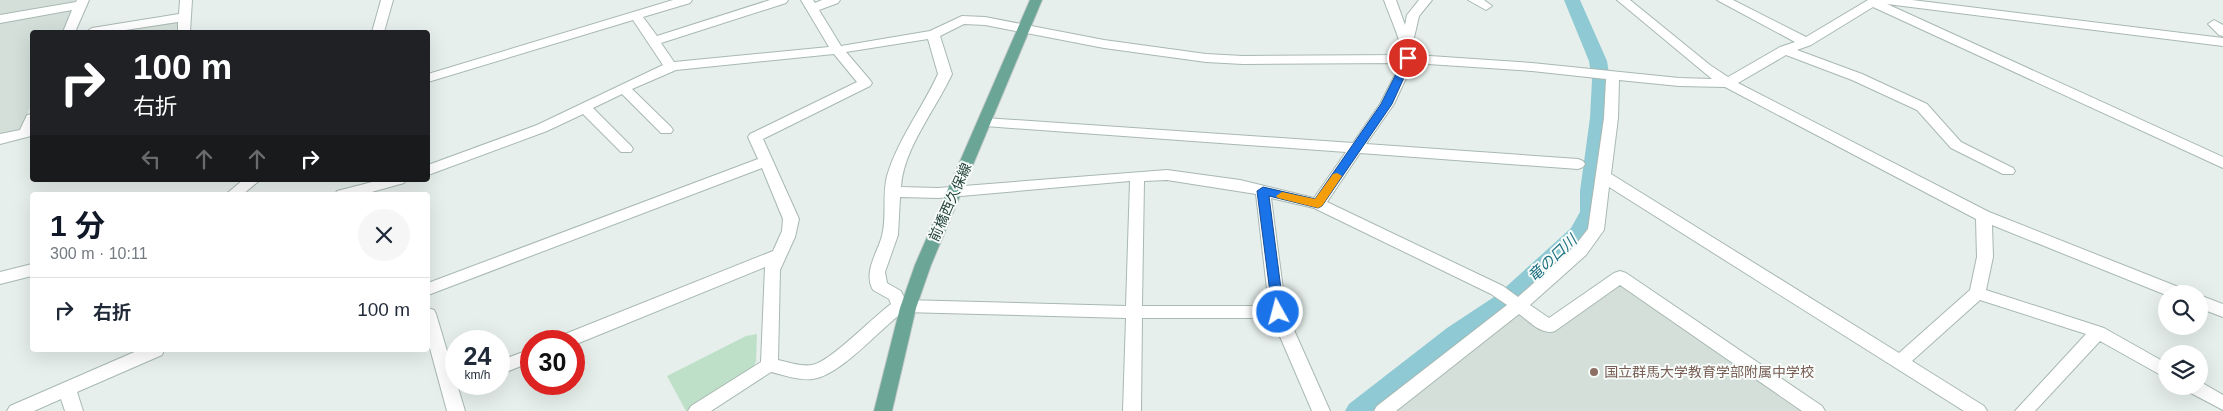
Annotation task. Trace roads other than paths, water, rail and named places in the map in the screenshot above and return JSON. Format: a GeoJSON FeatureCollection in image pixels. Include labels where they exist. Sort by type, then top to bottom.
{"type":"FeatureCollection","features":[{"type":"Feature","properties":{"kind":"main road","name":"前橋西久保線"},"geometry":{"type":"LineString","coordinates":[[884,411],[904,307],[956,192],[1036,0]]}},
{"type":"Feature","properties":{"kind":"street"},"geometry":{"type":"LineString","coordinates":[[184,30],[186,0]]}},
{"type":"Feature","properties":{"kind":"street"},"geometry":{"type":"LineString","coordinates":[[379,30],[387,0]]}},
{"type":"Feature","properties":{"kind":"street"},"geometry":{"type":"LineString","coordinates":[[430,77],[686,0]]}},
{"type":"Feature","properties":{"kind":"street"},"geometry":{"type":"LineString","coordinates":[[654,41],[782,0]]}},
{"type":"Feature","properties":{"kind":"street"},"geometry":{"type":"LineString","coordinates":[[768,365],[772,270],[776,256],[792,227],[791,219],[755,137],[865,83],[837,50],[810,4],[834,0]]}},
{"type":"Feature","properties":{"kind":"street"},"geometry":{"type":"LineString","coordinates":[[1390,0],[1400,30],[1407,42]]}},
{"type":"Feature","properties":{"kind":"street"},"geometry":{"type":"LineString","coordinates":[[1318,204],[1386,104],[1408,58],[1407,42],[1413,15],[1426,0]]}},
{"type":"Feature","properties":{"kind":"street"},"geometry":{"type":"LineString","coordinates":[[1474,0],[1486,6]]}},
{"type":"Feature","properties":{"kind":"street"},"geometry":{"type":"LineString","coordinates":[[1623,0],[1705,68],[1728,83],[1984,216],[2158,285]]}},
{"type":"Feature","properties":{"kind":"street"},"geometry":{"type":"LineString","coordinates":[[1723,0],[1806,42]]}},
{"type":"Feature","properties":{"kind":"street"},"geometry":{"type":"LineString","coordinates":[[430,169],[542,128],[623,88],[671,67],[837,50],[934,34],[962,20],[985,21],[1104,44],[1206,58],[1243,60],[1408,58],[1532,67],[1679,82],[1728,83],[1784,50],[1806,42],[1871,1],[1882,0],[2223,42]]}},
{"type":"Feature","properties":{"kind":"street"},"geometry":{"type":"LineString","coordinates":[[1871,1],[2223,163]]}},
{"type":"Feature","properties":{"kind":"street"},"geometry":{"type":"LineString","coordinates":[[0,19],[82,2]]}},
{"type":"Feature","properties":{"kind":"street"},"geometry":{"type":"LineString","coordinates":[[70,30],[82,2]]}},
{"type":"Feature","properties":{"kind":"street"},"geometry":{"type":"LineString","coordinates":[[636,15],[671,67]]}},
{"type":"Feature","properties":{"kind":"street"},"geometry":{"type":"LineString","coordinates":[[104,30],[184,16]]}},
{"type":"Feature","properties":{"kind":"street"},"geometry":{"type":"LineString","coordinates":[[904,307],[895,296],[879,286],[877,272],[890,236],[894,176],[903,151],[918,122],[933,100],[945,74],[934,34]]}},
{"type":"Feature","properties":{"kind":"street"},"geometry":{"type":"LineString","coordinates":[[1784,50],[1857,77],[1922,107],[1956,145],[2008,171]]}},
{"type":"Feature","properties":{"kind":"street"},"geometry":{"type":"LineString","coordinates":[[1383,411],[1580,251],[1596,230],[1611,118],[1613,76]]}},
{"type":"Feature","properties":{"kind":"street"},"geometry":{"type":"LineString","coordinates":[[623,88],[666,130]]}},
{"type":"Feature","properties":{"kind":"street"},"geometry":{"type":"LineString","coordinates":[[584,107],[626,149]]}},
{"type":"Feature","properties":{"kind":"street"},"geometry":{"type":"LineString","coordinates":[[985,122],[1578,164]]}},
{"type":"Feature","properties":{"kind":"street"},"geometry":{"type":"LineString","coordinates":[[0,139],[26,133],[30,123]]}},
{"type":"Feature","properties":{"kind":"street"},"geometry":{"type":"LineString","coordinates":[[430,288],[767,161]]}},
{"type":"Feature","properties":{"kind":"street"},"geometry":{"type":"LineString","coordinates":[[892,192],[956,192],[1167,175],[1240,186],[1318,204],[1496,290],[1549,327],[1620,277],[1816,411]]}},
{"type":"Feature","properties":{"kind":"street"},"geometry":{"type":"LineString","coordinates":[[1132,411],[1137,176]]}},
{"type":"Feature","properties":{"kind":"street"},"geometry":{"type":"LineString","coordinates":[[1603,176],[1978,411]]}},
{"type":"Feature","properties":{"kind":"street"},"geometry":{"type":"LineString","coordinates":[[236,192],[250,182]]}},
{"type":"Feature","properties":{"kind":"street"},"geometry":{"type":"LineString","coordinates":[[361,192],[392,187]]}},
{"type":"Feature","properties":{"kind":"street"},"geometry":{"type":"LineString","coordinates":[[1263,191],[1278,312],[1321,411]]}},
{"type":"Feature","properties":{"kind":"street"},"geometry":{"type":"LineString","coordinates":[[1900,362],[1977,293],[1985,257],[1984,216]]}},
{"type":"Feature","properties":{"kind":"street"},"geometry":{"type":"LineString","coordinates":[[585,333],[776,256]]}},
{"type":"Feature","properties":{"kind":"street"},"geometry":{"type":"LineString","coordinates":[[0,278],[30,270]]}},
{"type":"Feature","properties":{"kind":"street"},"geometry":{"type":"LineString","coordinates":[[1977,293],[2098,332],[2158,366]]}},
{"type":"Feature","properties":{"kind":"street"},"geometry":{"type":"LineString","coordinates":[[2208,305],[2223,311]]}},
{"type":"Feature","properties":{"kind":"street"},"geometry":{"type":"LineString","coordinates":[[697,411],[768,365],[815,372],[833,362],[889,313],[904,307],[928,306],[1134,312],[1278,312]]}},
{"type":"Feature","properties":{"kind":"street"},"geometry":{"type":"LineString","coordinates":[[430,319],[445,359]]}},
{"type":"Feature","properties":{"kind":"street"},"geometry":{"type":"LineString","coordinates":[[2024,411],[2098,332]]}},
{"type":"Feature","properties":{"kind":"street"},"geometry":{"type":"LineString","coordinates":[[16,411],[151,352]]}},
{"type":"Feature","properties":{"kind":"street"},"geometry":{"type":"LineString","coordinates":[[67,389],[74,411]]}},
{"type":"Feature","properties":{"kind":"street"},"geometry":{"type":"LineString","coordinates":[[2208,394],[2223,403]]}},
{"type":"Feature","properties":{"kind":"street"},"geometry":{"type":"LineString","coordinates":[[455,395],[456,411]]}},
{"type":"Feature","properties":{"kind":"waterway","name":"竜の口川"},"geometry":{"type":"LineString","coordinates":[[1357,411],[1455,334],[1505,301],[1579,233],[1590,212],[1590,191],[1599,118],[1601,80],[1598,61],[1572,0]]}},
{"type":"Feature","properties":{"kind":"place","name":"国立群馬大学教育学部附属中学校"},"geometry":{"type":"Point","coordinates":[1594,372]}}]}
